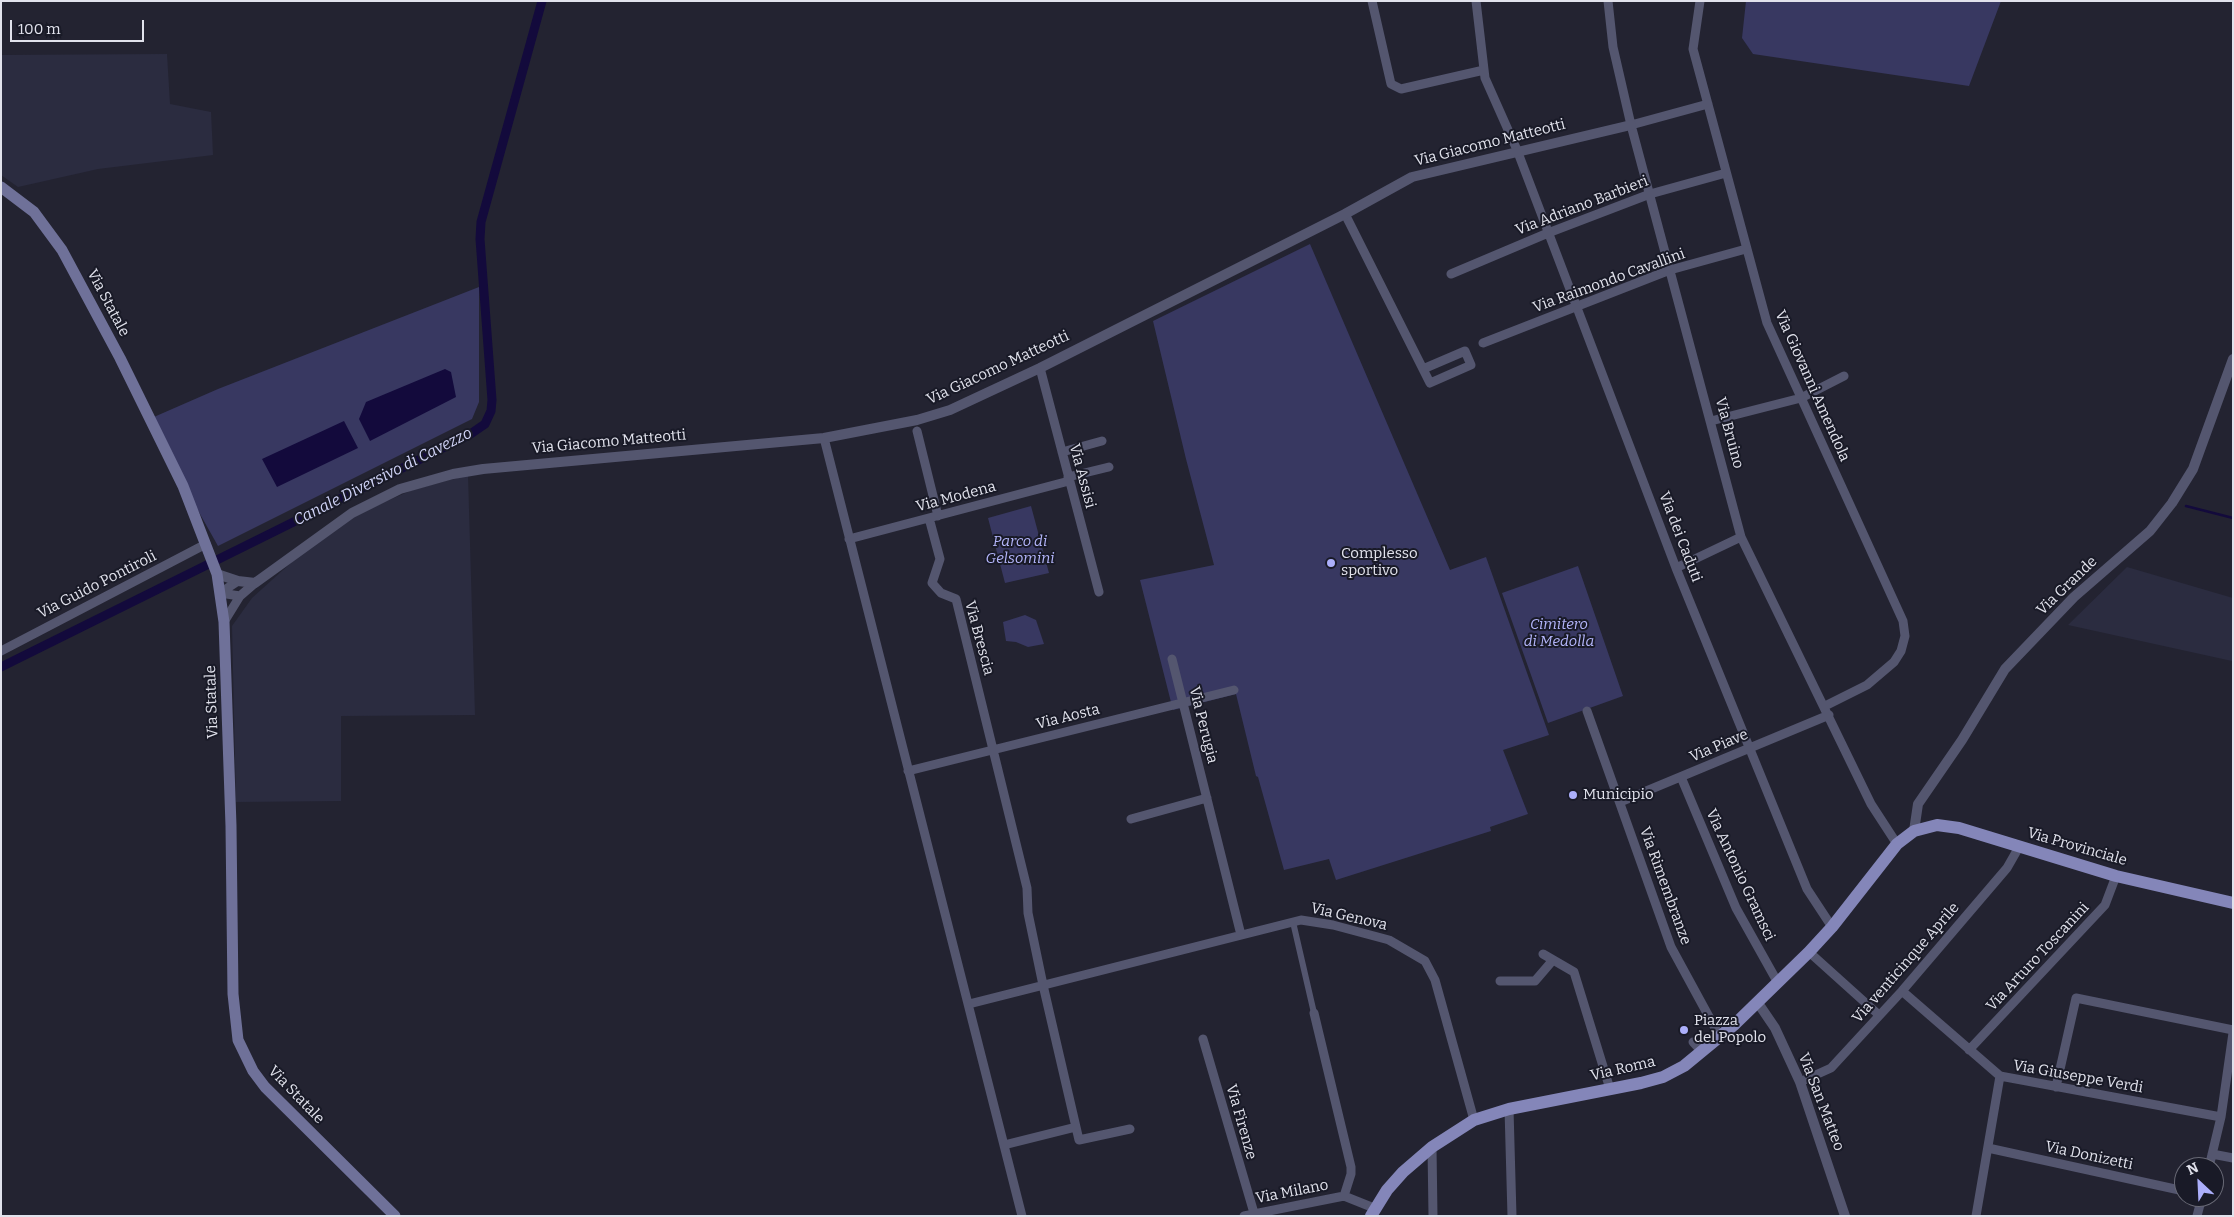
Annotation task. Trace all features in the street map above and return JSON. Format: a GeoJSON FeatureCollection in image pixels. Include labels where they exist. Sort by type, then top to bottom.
{"type":"FeatureCollection","features":[{"type":"Feature","properties":{"kind":"main road","name":"Via Statale"},"geometry":{"type":"LineString","coordinates":[[1,187],[34,212],[62,250],[128,375],[182,486],[216,572],[224,622],[231,826],[233,994],[238,1040],[253,1071],[266,1087],[395,1216]]}},
{"type":"Feature","properties":{"kind":"main road","name":"Via Provinciale"},"geometry":{"type":"LineString","coordinates":[[1914,831],[1937,825],[1952,827],[2116,876],[2233,903]]}},
{"type":"Feature","properties":{"kind":"main road","name":"Via Roma"},"geometry":{"type":"LineString","coordinates":[[1372,1212],[1403,1172],[1432,1147],[1474,1120],[1509,1109],[1663,1077],[1684,1066],[1698,1047],[1720,1037],[1758,1003],[1809,952],[1832,927],[1897,844],[1914,831]]}},
{"type":"Feature","properties":{"kind":"street"},"geometry":{"type":"LineString","coordinates":[[1372,1],[1391,84],[1400,89],[1484,70]]}},
{"type":"Feature","properties":{"kind":"street","name":"Via dei Caduti"},"geometry":{"type":"LineString","coordinates":[[1476,1],[1485,78],[1517,150],[1676,568],[1807,889],[1832,927]]}},
{"type":"Feature","properties":{"kind":"street","name":"Via Bruino"},"geometry":{"type":"LineString","coordinates":[[1608,1],[1613,47],[1631,125],[1741,537],[1825,706],[1871,804],[1897,844]]}},
{"type":"Feature","properties":{"kind":"street","name":"Via Giovanni Amendola"},"geometry":{"type":"LineString","coordinates":[[1700,1],[1693,48],[1767,323],[1903,621],[1905,636],[1901,650],[1880,675],[1867,685],[1825,706]]}},
{"type":"Feature","properties":{"kind":"street","name":"Via Giacomo Matteotti"},"geometry":{"type":"LineString","coordinates":[[256,583],[352,513],[386,496],[422,482],[483,468],[824,438],[917,420],[950,410],[1040,368],[1345,214],[1412,177],[1517,150],[1631,125],[1708,104]]}},
{"type":"Feature","properties":{"kind":"street","name":"Via Adriano Barbieri"},"geometry":{"type":"LineString","coordinates":[[1451,274],[1548,233],[1650,194],[1726,173]]}},
{"type":"Feature","properties":{"kind":"street"},"geometry":{"type":"LineString","coordinates":[[1345,214],[1430,383],[1472,365],[1465,351],[1423,369]]}},
{"type":"Feature","properties":{"kind":"street","name":"Via Raimondo Cavallini"},"geometry":{"type":"LineString","coordinates":[[1483,343],[1670,270],[1746,249]]}},
{"type":"Feature","properties":{"kind":"street","name":"Via Grande"},"geometry":{"type":"LineString","coordinates":[[1914,831],[1918,804],[1962,740],[2005,669],[2074,598],[2150,531],[2172,502],[2193,469],[2233,359]]}},
{"type":"Feature","properties":{"kind":"street","name":"Via Assisi"},"geometry":{"type":"LineString","coordinates":[[1040,368],[1099,592]]}},
{"type":"Feature","properties":{"kind":"street"},"geometry":{"type":"LineString","coordinates":[[1711,421],[1800,398],[1844,376]]}},
{"type":"Feature","properties":{"kind":"street"},"geometry":{"type":"LineString","coordinates":[[917,431],[934,517]]}},
{"type":"Feature","properties":{"kind":"street"},"geometry":{"type":"LineString","coordinates":[[824,438],[1022,1216]]}},
{"type":"Feature","properties":{"kind":"street"},"geometry":{"type":"LineString","coordinates":[[1062,452],[1102,441]]}},
{"type":"Feature","properties":{"kind":"street","name":"Via Modena"},"geometry":{"type":"LineString","coordinates":[[849,539],[1109,467]]}},
{"type":"Feature","properties":{"kind":"street","name":"Via Brescia"},"geometry":{"type":"LineString","coordinates":[[934,517],[940,559],[932,583],[941,593],[956,599],[994,749]]}},
{"type":"Feature","properties":{"kind":"street"},"geometry":{"type":"LineString","coordinates":[[1676,568],[1741,537]]}},
{"type":"Feature","properties":{"kind":"street","name":"Via Guido Pontiroli"},"geometry":{"type":"LineString","coordinates":[[1,651],[208,548]]}},
{"type":"Feature","properties":{"kind":"street"},"geometry":{"type":"LineString","coordinates":[[216,572],[238,581],[256,583]]}},
{"type":"Feature","properties":{"kind":"street"},"geometry":{"type":"LineString","coordinates":[[220,593],[238,581]]}},
{"type":"Feature","properties":{"kind":"street"},"geometry":{"type":"LineString","coordinates":[[224,622],[240,596],[256,583]]}},
{"type":"Feature","properties":{"kind":"street"},"geometry":{"type":"LineString","coordinates":[[220,593],[240,596]]}},
{"type":"Feature","properties":{"kind":"street","name":"Via Perugia"},"geometry":{"type":"LineString","coordinates":[[1172,659],[1241,934]]}},
{"type":"Feature","properties":{"kind":"street","name":"Via Aosta"},"geometry":{"type":"LineString","coordinates":[[908,771],[1234,690]]}},
{"type":"Feature","properties":{"kind":"street","name":"Via Rimembranze"},"geometry":{"type":"LineString","coordinates":[[1587,711],[1671,948],[1720,1037]]}},
{"type":"Feature","properties":{"kind":"street","name":"Via Piave"},"geometry":{"type":"LineString","coordinates":[[1620,802],[1829,715]]}},
{"type":"Feature","properties":{"kind":"street"},"geometry":{"type":"LineString","coordinates":[[994,749],[1027,888],[1028,913],[1079,1140],[1130,1129]]}},
{"type":"Feature","properties":{"kind":"street","name":"Via Antonio Gramsci"},"geometry":{"type":"LineString","coordinates":[[1681,777],[1736,908],[1771,974],[1778,982]]}},
{"type":"Feature","properties":{"kind":"street"},"geometry":{"type":"LineString","coordinates":[[1131,819],[1207,798]]}},
{"type":"Feature","properties":{"kind":"street","name":"Via venticinque Aprile"},"geometry":{"type":"LineString","coordinates":[[1800,1082],[1831,1068],[1902,992],[2007,868],[2019,847]]}},
{"type":"Feature","properties":{"kind":"street","name":"Via Arturo Toscanini"},"geometry":{"type":"LineString","coordinates":[[1969,1050],[2105,905],[2116,876]]}},
{"type":"Feature","properties":{"kind":"street","name":"Via Genova"},"geometry":{"type":"LineString","coordinates":[[969,1004],[1241,934],[1293,922],[1312,920],[1388,940],[1425,961],[1435,980],[1474,1120]]}},
{"type":"Feature","properties":{"kind":"street"},"geometry":{"type":"LineString","coordinates":[[1293,922],[1351,1167],[1344,1196]]}},
{"type":"Feature","properties":{"kind":"street"},"geometry":{"type":"LineString","coordinates":[[1809,952],[1879,1015]]}},
{"type":"Feature","properties":{"kind":"street"},"geometry":{"type":"LineString","coordinates":[[1543,954],[1574,972],[1610,1089]]}},
{"type":"Feature","properties":{"kind":"street"},"geometry":{"type":"LineString","coordinates":[[1500,981],[1535,981],[1553,960]]}},
{"type":"Feature","properties":{"kind":"street","name":"Via Giuseppe Verdi"},"geometry":{"type":"LineString","coordinates":[[1902,992],[2000,1076],[2220,1117]]}},
{"type":"Feature","properties":{"kind":"street"},"geometry":{"type":"LineString","coordinates":[[2056,1087],[2076,998],[2233,1031],[2231,1067],[2211,1157]]}},
{"type":"Feature","properties":{"kind":"street","name":"Via San Matteo"},"geometry":{"type":"LineString","coordinates":[[1758,1003],[1775,1028],[1800,1082],[1845,1216]]}},
{"type":"Feature","properties":{"kind":"street","name":"Via Firenze"},"geometry":{"type":"LineString","coordinates":[[1203,1039],[1254,1213]]}},
{"type":"Feature","properties":{"kind":"street"},"geometry":{"type":"LineString","coordinates":[[1976,1216],[2000,1076]]}},
{"type":"Feature","properties":{"kind":"street"},"geometry":{"type":"LineString","coordinates":[[1509,1109],[1512,1216]]}},
{"type":"Feature","properties":{"kind":"street"},"geometry":{"type":"LineString","coordinates":[[1004,1145],[1076,1127]]}},
{"type":"Feature","properties":{"kind":"street"},"geometry":{"type":"LineString","coordinates":[[1432,1147],[1433,1216]]}},
{"type":"Feature","properties":{"kind":"street","name":"Via Donizetti"},"geometry":{"type":"LineString","coordinates":[[1988,1148],[2174,1189]]}},
{"type":"Feature","properties":{"kind":"street"},"geometry":{"type":"LineString","coordinates":[[2212,1154],[2233,1158]]}},
{"type":"Feature","properties":{"kind":"street","name":"Via Milano"},"geometry":{"type":"LineString","coordinates":[[1244,1216],[1344,1196],[1372,1212]]}},
{"type":"Feature","properties":{"kind":"shaded area"},"geometry":{"type":"Polygon","coordinates":[[[167,54],[170,104],[211,112],[213,155],[98,169],[18,187],[1,175],[1,55],[167,54]]]}},
{"type":"Feature","properties":{"kind":"shaded area"},"geometry":{"type":"Polygon","coordinates":[[[445,369],[451,372],[456,397],[370,441],[359,419],[366,402],[445,369]]]}},
{"type":"Feature","properties":{"kind":"shaded area"},"geometry":{"type":"Polygon","coordinates":[[[344,421],[358,448],[277,487],[262,459],[344,421]]]}},
{"type":"Feature","properties":{"kind":"shaded area"},"geometry":{"type":"Polygon","coordinates":[[[468,475],[475,715],[341,716],[341,801],[236,802],[232,626],[252,598],[303,552],[359,513],[410,491],[468,475]]]}},
{"type":"Feature","properties":{"kind":"shaded area"},"geometry":{"type":"Polygon","coordinates":[[[2127,567],[2233,598],[2232,661],[2068,625],[2127,567]]]}},
{"type":"Feature","properties":{"kind":"green space"},"geometry":{"type":"Polygon","coordinates":[[[1746,1],[2001,1],[1969,86],[1753,54],[1742,38],[1746,1]]]}},
{"type":"Feature","properties":{"kind":"green space","name":"Complesso sportivo"},"geometry":{"type":"Polygon","coordinates":[[[1310,244],[1450,570],[1486,557],[1549,735],[1503,750],[1528,814],[1490,827],[1491,831],[1336,880],[1329,859],[1284,870],[1258,777],[1256,776],[1236,694],[1173,710],[1140,580],[1214,565],[1153,321],[1310,244]]]}},
{"type":"Feature","properties":{"kind":"green space"},"geometry":{"type":"Polygon","coordinates":[[[479,287],[479,402],[472,419],[218,546],[147,420],[218,389],[479,287]]]}},
{"type":"Feature","properties":{"kind":"green space","name":"Parco di Gelsomini"},"geometry":{"type":"Polygon","coordinates":[[[1031,506],[1049,573],[1005,583],[988,518],[1031,506]]]}},
{"type":"Feature","properties":{"kind":"green space","name":"Cimitero di Medolla"},"geometry":{"type":"Polygon","coordinates":[[[1578,566],[1623,696],[1548,723],[1502,593],[1578,566]]]}},
{"type":"Feature","properties":{"kind":"green space"},"geometry":{"type":"Polygon","coordinates":[[[1025,615],[1036,620],[1044,644],[1028,647],[1016,642],[1006,641],[1003,622],[1025,615]]]}},
{"type":"Feature","properties":{"kind":"waterway","name":"Canale Diversivo di Cavezzo"},"geometry":{"type":"LineString","coordinates":[[1,667],[469,435],[485,424],[491,411],[492,400],[480,239],[481,222],[542,1]]}},
{"type":"Feature","properties":{"kind":"waterway"},"geometry":{"type":"LineString","coordinates":[[2186,506],[2233,518]]}},
{"type":"Feature","properties":{"kind":"place","name":"Complesso sportivo"},"geometry":{"type":"Point","coordinates":[1331,563]}},
{"type":"Feature","properties":{"kind":"place","name":"Municipio"},"geometry":{"type":"Point","coordinates":[1573,795]}},
{"type":"Feature","properties":{"kind":"place","name":"Piazza del Popolo"},"geometry":{"type":"Point","coordinates":[1684,1030]}}]}
